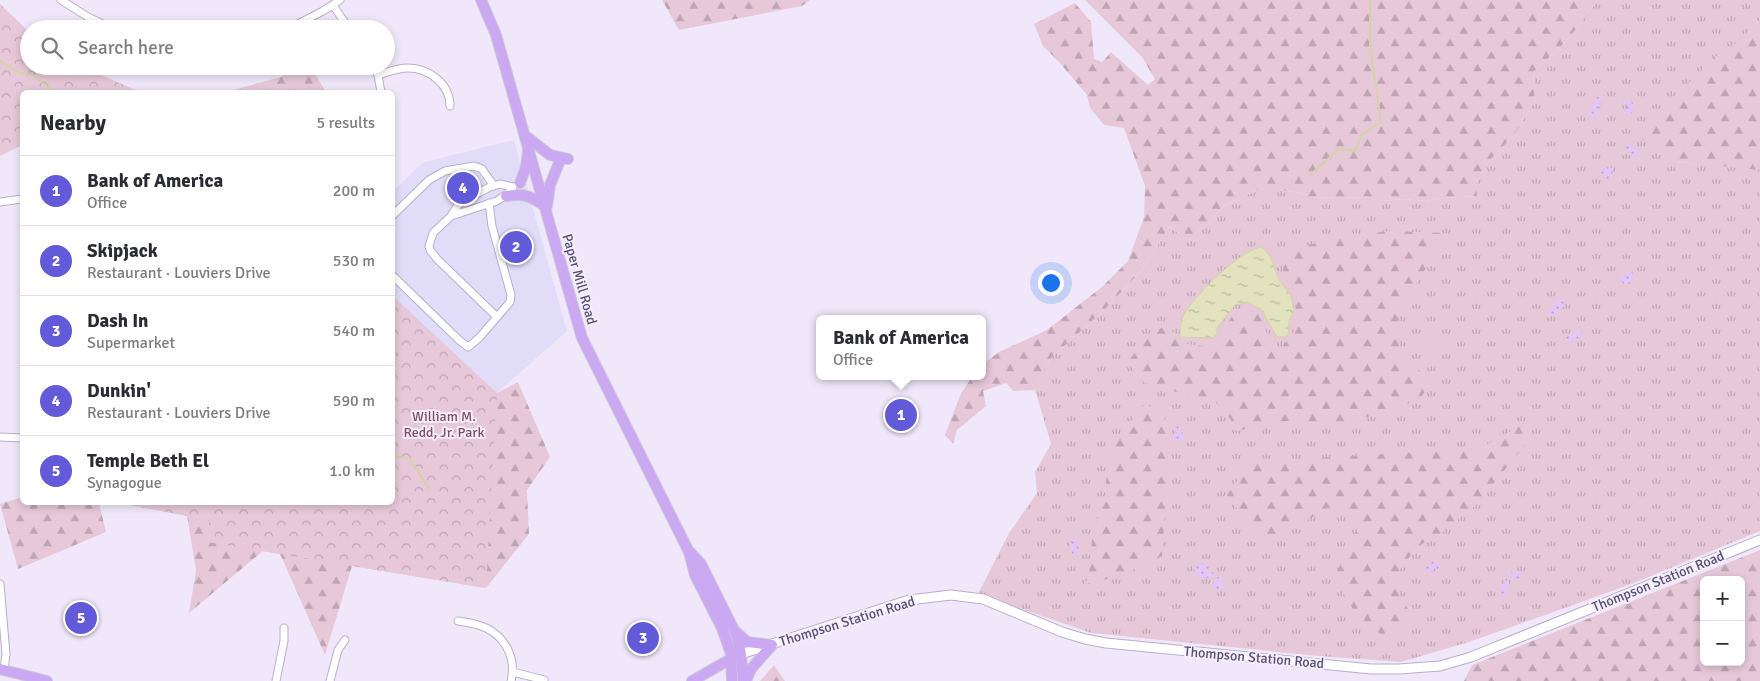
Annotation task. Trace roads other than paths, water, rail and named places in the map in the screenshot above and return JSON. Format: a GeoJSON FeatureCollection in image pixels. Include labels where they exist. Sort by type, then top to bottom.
{"type":"FeatureCollection","features":[{"type":"Feature","properties":{"kind":"main road","name":"Paper Mill Road"},"geometry":{"type":"LineString","coordinates":[[481,0],[496,34],[582,338],[689,552],[695,575],[722,628],[731,658],[732,681]]}},
{"type":"Feature","properties":{"kind":"main road"},"geometry":{"type":"LineString","coordinates":[[506,196],[521,193],[532,197],[546,208],[550,185],[564,161],[527,140]]}},
{"type":"Feature","properties":{"kind":"main road"},"geometry":{"type":"LineString","coordinates":[[516,185],[529,153],[527,140]]}},
{"type":"Feature","properties":{"kind":"main road","name":"Paper Mill Road"},"geometry":{"type":"LineString","coordinates":[[689,552],[701,564],[734,630],[741,654],[744,681]]}},
{"type":"Feature","properties":{"kind":"main road"},"geometry":{"type":"LineString","coordinates":[[734,630],[747,642],[772,645]]}},
{"type":"Feature","properties":{"kind":"main road"},"geometry":{"type":"LineString","coordinates":[[744,681],[751,668],[772,645]]}},
{"type":"Feature","properties":{"kind":"main road"},"geometry":{"type":"LineString","coordinates":[[692,681],[741,654]]}},
{"type":"Feature","properties":{"kind":"main road"},"geometry":{"type":"LineString","coordinates":[[1,667],[46,681]]}},
{"type":"Feature","properties":{"kind":"street"},"geometry":{"type":"LineString","coordinates":[[61,0],[70,3],[94,20]]}},
{"type":"Feature","properties":{"kind":"street"},"geometry":{"type":"LineString","coordinates":[[305,20],[340,0]]}},
{"type":"Feature","properties":{"kind":"street"},"geometry":{"type":"LineString","coordinates":[[333,5],[343,20]]}},
{"type":"Feature","properties":{"kind":"street"},"geometry":{"type":"LineString","coordinates":[[395,70],[417,69],[425,71],[444,86],[449,96],[450,106]]}},
{"type":"Feature","properties":{"kind":"street"},"geometry":{"type":"LineString","coordinates":[[378,75],[381,90]]}},
{"type":"Feature","properties":{"kind":"street"},"geometry":{"type":"LineString","coordinates":[[395,213],[429,180],[445,171],[474,166],[482,169],[494,186]]}},
{"type":"Feature","properties":{"kind":"street"},"geometry":{"type":"LineString","coordinates":[[451,216],[497,201],[506,196],[516,185],[537,175]]}},
{"type":"Feature","properties":{"kind":"street"},"geometry":{"type":"LineString","coordinates":[[497,317],[461,284],[430,250],[430,246],[433,233],[451,216],[458,205],[494,186],[500,184],[516,185]]}},
{"type":"Feature","properties":{"kind":"street"},"geometry":{"type":"LineString","coordinates":[[0,202],[20,199]]}},
{"type":"Feature","properties":{"kind":"street"},"geometry":{"type":"LineString","coordinates":[[395,278],[468,347],[479,338],[510,302],[511,295],[492,226],[489,203]]}},
{"type":"Feature","properties":{"kind":"street"},"geometry":{"type":"LineString","coordinates":[[0,437],[20,438]]}},
{"type":"Feature","properties":{"kind":"street","name":"Thompson Station Road"},"geometry":{"type":"LineString","coordinates":[[741,654],[909,600],[951,595],[983,599],[1062,632],[1106,643],[1371,668],[1399,669],[1440,666],[1502,645],[1760,540]]}},
{"type":"Feature","properties":{"kind":"street"},"geometry":{"type":"LineString","coordinates":[[0,584],[6,654],[1,667]]}},
{"type":"Feature","properties":{"kind":"street"},"geometry":{"type":"LineString","coordinates":[[458,621],[478,625],[499,637],[510,653],[513,672],[511,681]]}},
{"type":"Feature","properties":{"kind":"street"},"geometry":{"type":"LineString","coordinates":[[276,681],[284,640],[284,628]]}},
{"type":"Feature","properties":{"kind":"street"},"geometry":{"type":"LineString","coordinates":[[330,681],[338,650],[345,640]]}},
{"type":"Feature","properties":{"kind":"street"},"geometry":{"type":"LineString","coordinates":[[513,672],[544,680]]}},
{"type":"Feature","properties":{"kind":"water"},"geometry":{"type":"Polygon","coordinates":[[[1262,247],[1270,256],[1279,280],[1291,296],[1294,311],[1289,321],[1289,332],[1286,337],[1277,337],[1261,309],[1247,302],[1235,305],[1217,328],[1217,334],[1212,338],[1180,337],[1184,314],[1201,293],[1242,256],[1262,247]]]}},
{"type":"Feature","properties":{"kind":"waterway"},"geometry":{"type":"LineString","coordinates":[[1311,174],[1339,149],[1355,151],[1362,134],[1381,123],[1370,45],[1370,0]]}},
{"type":"Feature","properties":{"kind":"waterway"},"geometry":{"type":"LineString","coordinates":[[0,61],[20,73]]}},
{"type":"Feature","properties":{"kind":"waterway"},"geometry":{"type":"LineString","coordinates":[[32,75],[52,90]]}},
{"type":"Feature","properties":{"kind":"waterway"},"geometry":{"type":"LineString","coordinates":[[395,456],[410,459],[429,489]]}},
{"type":"Feature","properties":{"kind":"place","name":"Dunkin'"},"geometry":{"type":"Point","coordinates":[463,188]}},
{"type":"Feature","properties":{"kind":"place","name":"Skipjack"},"geometry":{"type":"Point","coordinates":[516,247]}},
{"type":"Feature","properties":{"kind":"place","name":"Bank of America"},"geometry":{"type":"Point","coordinates":[901,415]}},
{"type":"Feature","properties":{"kind":"place","name":"Temple Beth El"},"geometry":{"type":"Point","coordinates":[81,618]}},
{"type":"Feature","properties":{"kind":"place","name":"Dash In"},"geometry":{"type":"Point","coordinates":[643,638]}},
{"type":"Feature","properties":{"kind":"park label","name":"William M. Redd, Jr. Park"},"geometry":{"type":"Point","coordinates":[444,424]}}]}
